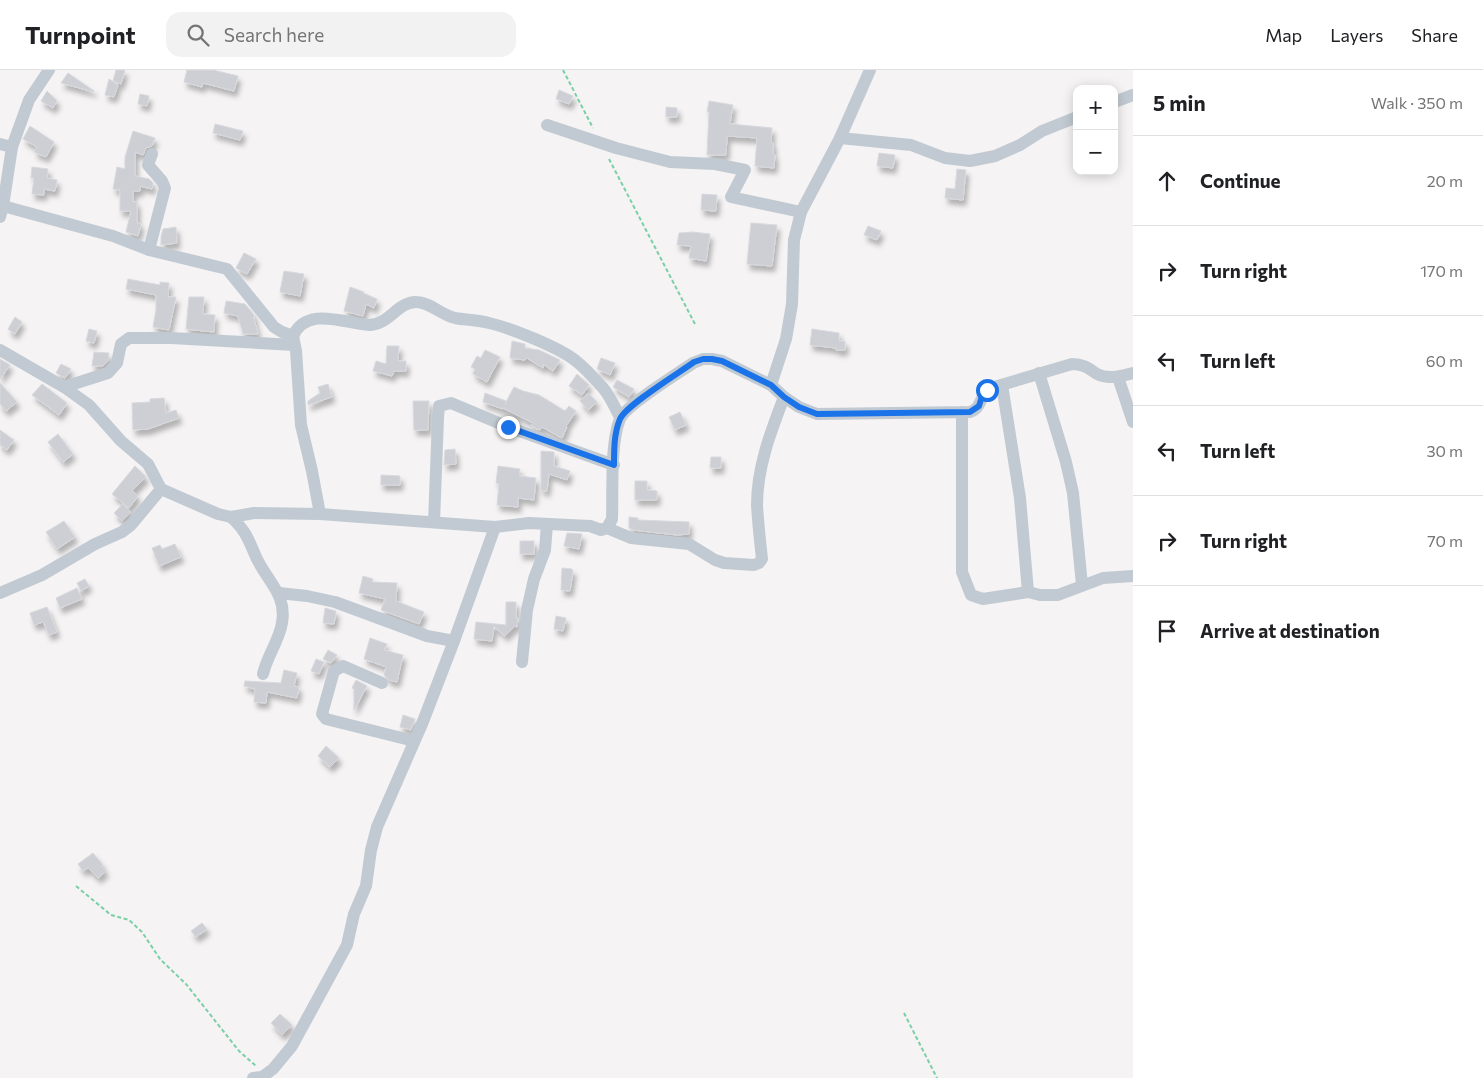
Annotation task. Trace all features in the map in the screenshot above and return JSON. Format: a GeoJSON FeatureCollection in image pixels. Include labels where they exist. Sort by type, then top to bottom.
{"type":"FeatureCollection","features":[{"type":"Feature","properties":{"kind":"street"},"geometry":{"type":"LineString","coordinates":[[49,70],[29,100],[6,146],[2,212],[113,236],[149,250],[227,269],[274,327],[294,340]]}},
{"type":"Feature","properties":{"kind":"street"},"geometry":{"type":"LineString","coordinates":[[771,385],[786,339],[792,304],[794,240],[801,212],[840,138],[870,70]]}},
{"type":"Feature","properties":{"kind":"street"},"geometry":{"type":"LineString","coordinates":[[1118,101],[1133,95]]}},
{"type":"Feature","properties":{"kind":"street"},"geometry":{"type":"LineString","coordinates":[[840,138],[911,145],[945,158],[970,160],[995,156],[1020,145],[1042,130],[1073,118]]}},
{"type":"Feature","properties":{"kind":"street"},"geometry":{"type":"LineString","coordinates":[[547,126],[616,148],[670,162],[716,164],[745,170],[730,197],[801,212]]}},
{"type":"Feature","properties":{"kind":"street"},"geometry":{"type":"LineString","coordinates":[[149,250],[165,188],[162,181],[148,165],[152,154]]}},
{"type":"Feature","properties":{"kind":"street"},"geometry":{"type":"LineString","coordinates":[[320,514],[301,425],[294,340],[299,326],[318,318],[338,319],[373,325],[388,318],[402,306],[416,302],[452,318],[489,323],[541,341],[576,360],[603,388],[620,417]]}},
{"type":"Feature","properties":{"kind":"street"},"geometry":{"type":"LineString","coordinates":[[64,387],[108,373],[117,363],[121,344],[129,338],[294,340]]}},
{"type":"Feature","properties":{"kind":"street"},"geometry":{"type":"LineString","coordinates":[[0,350],[64,387],[89,405],[121,441],[148,464],[161,489],[231,517],[243,528],[258,560],[279,593],[283,614],[282,626],[263,674]]}},
{"type":"Feature","properties":{"kind":"street"},"geometry":{"type":"LineString","coordinates":[[607,528],[612,519],[614,442],[620,417],[640,399],[694,362],[703,359],[722,361],[771,385],[799,407],[817,414],[970,412],[979,406],[984,392],[991,388],[1072,364],[1084,365],[1098,374],[1108,377],[1118,377],[1133,373]]}},
{"type":"Feature","properties":{"kind":"street"},"geometry":{"type":"LineString","coordinates":[[1039,373],[1066,462],[1073,493],[1082,585]]}},
{"type":"Feature","properties":{"kind":"street"},"geometry":{"type":"LineString","coordinates":[[1118,377],[1133,422]]}},
{"type":"Feature","properties":{"kind":"street"},"geometry":{"type":"LineString","coordinates":[[1002,385],[1020,498],[1028,592]]}},
{"type":"Feature","properties":{"kind":"street"},"geometry":{"type":"LineString","coordinates":[[231,517],[254,513],[320,514],[495,527],[529,523],[590,526],[601,530],[607,528],[631,538],[689,544],[714,560],[724,563],[754,565],[760,563],[762,559],[757,504],[761,465],[784,397]]}},
{"type":"Feature","properties":{"kind":"street"},"geometry":{"type":"LineString","coordinates":[[434,522],[438,418],[440,406],[446,403],[451,403],[508,427],[614,465]]}},
{"type":"Feature","properties":{"kind":"street"},"geometry":{"type":"LineString","coordinates":[[962,412],[962,572],[971,595],[983,599],[1028,592],[1040,595],[1058,595],[1103,578],[1133,576]]}},
{"type":"Feature","properties":{"kind":"street"},"geometry":{"type":"LineString","coordinates":[[0,593],[42,576],[95,544],[122,532],[131,525],[161,489]]}},
{"type":"Feature","properties":{"kind":"street"},"geometry":{"type":"LineString","coordinates":[[522,662],[527,610],[534,579],[545,550],[547,524]]}},
{"type":"Feature","properties":{"kind":"street"},"geometry":{"type":"LineString","coordinates":[[252,1078],[266,1075],[280,1062],[292,1046],[347,945],[354,914],[366,886],[371,850],[377,827],[454,641],[495,527]]}},
{"type":"Feature","properties":{"kind":"street"},"geometry":{"type":"LineString","coordinates":[[279,593],[335,602],[426,636],[454,641]]}},
{"type":"Feature","properties":{"kind":"street"},"geometry":{"type":"LineString","coordinates":[[382,683],[343,666],[337,668],[334,671],[322,714],[323,717],[414,741]]}},
{"type":"Feature","properties":{"kind":"path"},"geometry":{"type":"LineString","coordinates":[[563,70],[595,132]]}},
{"type":"Feature","properties":{"kind":"path"},"geometry":{"type":"LineString","coordinates":[[609,158],[696,326]]}},
{"type":"Feature","properties":{"kind":"path"},"geometry":{"type":"LineString","coordinates":[[76,886],[111,915],[129,920],[142,932],[160,959],[186,984],[239,1051],[266,1075]]}},
{"type":"Feature","properties":{"kind":"path"},"geometry":{"type":"LineString","coordinates":[[904,1013],[937,1078]]}},
{"type":"Feature","properties":{"kind":"building"},"geometry":{"type":"Polygon","coordinates":[[[116,70],[125,70],[121,84],[113,81],[116,70]]]}},
{"type":"Feature","properties":{"kind":"building"},"geometry":{"type":"Polygon","coordinates":[[[187,70],[213,70],[238,76],[234,91],[203,83],[202,87],[184,82],[187,70]]]}},
{"type":"Feature","properties":{"kind":"building"},"geometry":{"type":"Polygon","coordinates":[[[68,73],[94,91],[94,92],[61,83],[68,73]]]}},
{"type":"Feature","properties":{"kind":"building"},"geometry":{"type":"Polygon","coordinates":[[[109,79],[118,85],[114,97],[105,95],[109,79]]]}},
{"type":"Feature","properties":{"kind":"building"},"geometry":{"type":"Polygon","coordinates":[[[559,90],[573,96],[569,104],[556,99],[559,90]]]}},
{"type":"Feature","properties":{"kind":"building"},"geometry":{"type":"Polygon","coordinates":[[[47,91],[57,101],[53,108],[41,101],[47,91]]]}},
{"type":"Feature","properties":{"kind":"building"},"geometry":{"type":"Polygon","coordinates":[[[140,94],[149,96],[147,106],[138,104],[140,94]]]}},
{"type":"Feature","properties":{"kind":"building"},"geometry":{"type":"Polygon","coordinates":[[[709,101],[733,105],[730,124],[772,128],[771,142],[773,143],[773,154],[775,155],[774,168],[755,166],[757,138],[727,136],[726,155],[707,155],[709,112],[707,112],[709,101]]]}},
{"type":"Feature","properties":{"kind":"building"},"geometry":{"type":"Polygon","coordinates":[[[666,107],[677,108],[677,117],[666,117],[666,107]]]}},
{"type":"Feature","properties":{"kind":"building"},"geometry":{"type":"Polygon","coordinates":[[[215,124],[243,131],[240,140],[213,133],[215,124]]]}},
{"type":"Feature","properties":{"kind":"building"},"geometry":{"type":"Polygon","coordinates":[[[30,126],[54,142],[46,157],[34,152],[37,147],[23,139],[30,126]]]}},
{"type":"Feature","properties":{"kind":"building"},"geometry":{"type":"Polygon","coordinates":[[[133,131],[155,138],[152,146],[146,148],[143,155],[135,152],[135,176],[149,179],[153,183],[152,189],[140,186],[140,191],[133,191],[133,202],[137,202],[137,223],[141,224],[138,236],[126,232],[131,211],[120,211],[120,190],[113,189],[117,167],[125,169],[125,157],[133,131]]]}},
{"type":"Feature","properties":{"kind":"building"},"geometry":{"type":"Polygon","coordinates":[[[879,153],[895,155],[893,168],[877,166],[879,153]]]}},
{"type":"Feature","properties":{"kind":"building"},"geometry":{"type":"Polygon","coordinates":[[[32,167],[48,169],[47,178],[57,180],[55,191],[44,189],[44,195],[32,194],[34,178],[31,178],[32,167]]]}},
{"type":"Feature","properties":{"kind":"building"},"geometry":{"type":"Polygon","coordinates":[[[957,169],[966,170],[963,200],[945,198],[946,188],[955,189],[957,169]]]}},
{"type":"Feature","properties":{"kind":"building"},"geometry":{"type":"Polygon","coordinates":[[[702,194],[717,195],[716,211],[701,210],[702,194]]]}},
{"type":"Feature","properties":{"kind":"building"},"geometry":{"type":"Polygon","coordinates":[[[751,223],[777,225],[772,266],[747,264],[751,223]]]}},
{"type":"Feature","properties":{"kind":"building"},"geometry":{"type":"Polygon","coordinates":[[[868,226],[881,231],[877,240],[864,235],[868,226]]]}},
{"type":"Feature","properties":{"kind":"building"},"geometry":{"type":"Polygon","coordinates":[[[176,227],[177,243],[161,245],[163,229],[176,227]]]}},
{"type":"Feature","properties":{"kind":"building"},"geometry":{"type":"Polygon","coordinates":[[[679,233],[710,234],[706,261],[689,258],[691,246],[677,245],[679,233]]]}},
{"type":"Feature","properties":{"kind":"building"},"geometry":{"type":"Polygon","coordinates":[[[244,253],[256,259],[247,274],[236,268],[244,253]]]}},
{"type":"Feature","properties":{"kind":"building"},"geometry":{"type":"Polygon","coordinates":[[[284,271],[304,274],[300,296],[280,292],[284,271]]]}},
{"type":"Feature","properties":{"kind":"building"},"geometry":{"type":"Polygon","coordinates":[[[128,279],[160,285],[160,282],[169,283],[168,297],[176,297],[169,330],[153,327],[156,295],[126,289],[128,279]]]}},
{"type":"Feature","properties":{"kind":"building"},"geometry":{"type":"Polygon","coordinates":[[[350,287],[377,299],[374,308],[366,304],[363,316],[344,311],[350,287]]]}},
{"type":"Feature","properties":{"kind":"building"},"geometry":{"type":"Polygon","coordinates":[[[189,297],[204,297],[203,314],[215,315],[214,332],[186,329],[189,297]]]}},
{"type":"Feature","properties":{"kind":"building"},"geometry":{"type":"Polygon","coordinates":[[[226,301],[245,304],[254,315],[258,334],[243,334],[238,316],[224,313],[226,301]]]}},
{"type":"Feature","properties":{"kind":"building"},"geometry":{"type":"Polygon","coordinates":[[[15,317],[22,322],[15,334],[8,329],[15,317]]]}},
{"type":"Feature","properties":{"kind":"building"},"geometry":{"type":"Polygon","coordinates":[[[89,329],[97,331],[94,343],[86,341],[89,329]]]}},
{"type":"Feature","properties":{"kind":"building"},"geometry":{"type":"Polygon","coordinates":[[[812,329],[839,333],[839,341],[845,341],[845,350],[810,345],[812,329]]]}},
{"type":"Feature","properties":{"kind":"building"},"geometry":{"type":"Polygon","coordinates":[[[512,341],[525,344],[525,348],[539,350],[560,360],[553,371],[543,364],[543,368],[527,358],[525,360],[510,358],[512,341]]]}},
{"type":"Feature","properties":{"kind":"building"},"geometry":{"type":"Polygon","coordinates":[[[387,346],[399,346],[398,361],[406,361],[406,371],[394,371],[392,376],[373,371],[376,361],[386,364],[387,346]]]}},
{"type":"Feature","properties":{"kind":"building"},"geometry":{"type":"Polygon","coordinates":[[[485,350],[500,357],[487,382],[473,374],[475,369],[471,367],[477,356],[481,358],[485,350]]]}},
{"type":"Feature","properties":{"kind":"building"},"geometry":{"type":"Polygon","coordinates":[[[94,352],[109,353],[108,361],[103,366],[92,366],[94,352]]]}},
{"type":"Feature","properties":{"kind":"building"},"geometry":{"type":"Polygon","coordinates":[[[601,358],[615,363],[610,375],[597,369],[601,358]]]}},
{"type":"Feature","properties":{"kind":"building"},"geometry":{"type":"Polygon","coordinates":[[[0,359],[10,365],[0,379],[0,359]]]}},
{"type":"Feature","properties":{"kind":"building"},"geometry":{"type":"Polygon","coordinates":[[[61,364],[71,369],[65,378],[56,373],[61,364]]]}},
{"type":"Feature","properties":{"kind":"building"},"geometry":{"type":"Polygon","coordinates":[[[577,374],[589,385],[582,395],[569,386],[577,374]]]}},
{"type":"Feature","properties":{"kind":"building"},"geometry":{"type":"Polygon","coordinates":[[[617,380],[634,389],[629,397],[613,387],[617,380]]]}},
{"type":"Feature","properties":{"kind":"building"},"geometry":{"type":"Polygon","coordinates":[[[0,383],[17,402],[6,411],[0,404],[0,383]]]}},
{"type":"Feature","properties":{"kind":"building"},"geometry":{"type":"Polygon","coordinates":[[[42,384],[67,403],[59,415],[32,395],[42,384]]]}},
{"type":"Feature","properties":{"kind":"building"},"geometry":{"type":"Polygon","coordinates":[[[328,384],[332,397],[308,405],[308,401],[320,393],[318,387],[328,384]]]}},
{"type":"Feature","properties":{"kind":"building"},"geometry":{"type":"Polygon","coordinates":[[[514,387],[539,395],[565,411],[569,406],[576,411],[566,426],[562,438],[542,427],[540,430],[537,429],[531,425],[533,423],[503,408],[483,402],[485,393],[506,401],[505,404],[514,387]]]}},
{"type":"Feature","properties":{"kind":"building"},"geometry":{"type":"Polygon","coordinates":[[[588,393],[597,402],[588,410],[580,401],[588,393]]]}},
{"type":"Feature","properties":{"kind":"building"},"geometry":{"type":"Polygon","coordinates":[[[164,398],[166,413],[176,410],[179,418],[148,429],[133,430],[132,403],[150,402],[150,399],[164,398]]]}},
{"type":"Feature","properties":{"kind":"building"},"geometry":{"type":"Polygon","coordinates":[[[413,401],[429,401],[428,430],[414,430],[413,401]]]}},
{"type":"Feature","properties":{"kind":"building"},"geometry":{"type":"Polygon","coordinates":[[[680,412],[686,425],[675,430],[669,417],[680,412]]]}},
{"type":"Feature","properties":{"kind":"building"},"geometry":{"type":"Polygon","coordinates":[[[0,430],[14,440],[7,450],[0,445],[0,430]]]}},
{"type":"Feature","properties":{"kind":"building"},"geometry":{"type":"Polygon","coordinates":[[[58,434],[73,454],[63,462],[48,442],[58,434]]]}},
{"type":"Feature","properties":{"kind":"building"},"geometry":{"type":"Polygon","coordinates":[[[455,449],[456,464],[444,465],[445,450],[455,449]]]}},
{"type":"Feature","properties":{"kind":"building"},"geometry":{"type":"Polygon","coordinates":[[[541,451],[554,452],[554,466],[570,471],[567,480],[549,474],[547,491],[541,490],[541,451]]]}},
{"type":"Feature","properties":{"kind":"building"},"geometry":{"type":"Polygon","coordinates":[[[711,457],[721,457],[721,468],[710,468],[711,457]]]}},
{"type":"Feature","properties":{"kind":"building"},"geometry":{"type":"Polygon","coordinates":[[[135,466],[146,477],[132,491],[138,496],[129,508],[112,494],[135,466]]]}},
{"type":"Feature","properties":{"kind":"building"},"geometry":{"type":"Polygon","coordinates":[[[498,466],[520,469],[519,476],[536,478],[534,500],[518,498],[518,507],[497,505],[499,484],[496,483],[498,466]]]}},
{"type":"Feature","properties":{"kind":"building"},"geometry":{"type":"Polygon","coordinates":[[[381,475],[400,476],[400,485],[381,485],[381,475]]]}},
{"type":"Feature","properties":{"kind":"building"},"geometry":{"type":"Polygon","coordinates":[[[635,481],[647,481],[647,490],[657,491],[657,500],[635,500],[635,481]]]}},
{"type":"Feature","properties":{"kind":"building"},"geometry":{"type":"Polygon","coordinates":[[[123,504],[131,512],[122,521],[114,513],[123,504]]]}},
{"type":"Feature","properties":{"kind":"building"},"geometry":{"type":"Polygon","coordinates":[[[629,517],[638,518],[638,520],[689,522],[689,534],[677,535],[633,530],[629,528],[629,517]]]}},
{"type":"Feature","properties":{"kind":"building"},"geometry":{"type":"Polygon","coordinates":[[[64,521],[75,537],[57,549],[46,532],[64,521]]]}},
{"type":"Feature","properties":{"kind":"building"},"geometry":{"type":"Polygon","coordinates":[[[567,533],[582,534],[579,549],[564,546],[567,533]]]}},
{"type":"Feature","properties":{"kind":"building"},"geometry":{"type":"Polygon","coordinates":[[[520,541],[534,541],[534,554],[520,554],[520,541]]]}},
{"type":"Feature","properties":{"kind":"building"},"geometry":{"type":"Polygon","coordinates":[[[175,544],[181,557],[159,566],[152,548],[160,545],[162,549],[175,544]]]}},
{"type":"Feature","properties":{"kind":"building"},"geometry":{"type":"Polygon","coordinates":[[[562,568],[572,569],[573,571],[570,591],[561,590],[562,568]]]}},
{"type":"Feature","properties":{"kind":"building"},"geometry":{"type":"Polygon","coordinates":[[[363,576],[373,579],[372,582],[397,583],[396,601],[424,612],[419,624],[381,610],[385,599],[359,593],[363,576]]]}},
{"type":"Feature","properties":{"kind":"building"},"geometry":{"type":"Polygon","coordinates":[[[85,579],[89,586],[81,591],[77,583],[85,579]]]}},
{"type":"Feature","properties":{"kind":"building"},"geometry":{"type":"Polygon","coordinates":[[[77,588],[82,599],[60,608],[56,598],[77,588]]]}},
{"type":"Feature","properties":{"kind":"building"},"geometry":{"type":"Polygon","coordinates":[[[506,602],[516,602],[517,627],[515,626],[505,636],[494,626],[492,641],[474,639],[476,622],[506,625],[506,602]]]}},
{"type":"Feature","properties":{"kind":"building"},"geometry":{"type":"Polygon","coordinates":[[[47,607],[57,632],[49,635],[43,622],[34,625],[30,613],[47,607]]]}},
{"type":"Feature","properties":{"kind":"building"},"geometry":{"type":"Polygon","coordinates":[[[325,608],[336,611],[334,624],[323,623],[325,608]]]}},
{"type":"Feature","properties":{"kind":"building"},"geometry":{"type":"Polygon","coordinates":[[[556,616],[566,618],[563,631],[554,629],[556,616]]]}},
{"type":"Feature","properties":{"kind":"building"},"geometry":{"type":"Polygon","coordinates":[[[370,638],[387,644],[384,650],[403,655],[397,682],[389,680],[384,675],[386,667],[364,659],[370,638]]]}},
{"type":"Feature","properties":{"kind":"building"},"geometry":{"type":"Polygon","coordinates":[[[328,650],[337,655],[331,663],[323,659],[328,650]]]}},
{"type":"Feature","properties":{"kind":"building"},"geometry":{"type":"Polygon","coordinates":[[[316,659],[324,662],[319,674],[311,671],[316,659]]]}},
{"type":"Feature","properties":{"kind":"building"},"geometry":{"type":"Polygon","coordinates":[[[284,670],[297,673],[294,686],[299,687],[297,698],[267,692],[266,703],[254,702],[255,689],[244,686],[245,681],[281,683],[284,670]]]}},
{"type":"Feature","properties":{"kind":"building"},"geometry":{"type":"Polygon","coordinates":[[[356,680],[367,686],[354,710],[354,689],[352,688],[356,680]]]}},
{"type":"Feature","properties":{"kind":"building"},"geometry":{"type":"Polygon","coordinates":[[[403,715],[415,719],[411,730],[400,727],[403,715]]]}},
{"type":"Feature","properties":{"kind":"building"},"geometry":{"type":"Polygon","coordinates":[[[326,746],[339,758],[330,767],[318,756],[326,746]]]}},
{"type":"Feature","properties":{"kind":"building"},"geometry":{"type":"Polygon","coordinates":[[[93,853],[106,871],[98,878],[88,868],[83,871],[78,864],[93,853]]]}},
{"type":"Feature","properties":{"kind":"building"},"geometry":{"type":"Polygon","coordinates":[[[202,923],[207,929],[196,937],[191,931],[202,923]]]}},
{"type":"Feature","properties":{"kind":"building"},"geometry":{"type":"Polygon","coordinates":[[[280,1014],[292,1025],[282,1035],[271,1023],[280,1014]]]}},
{"type":"Feature","properties":{"kind":"route"},"geometry":{"type":"LineString","coordinates":[[508,427],[614,465],[614,442],[620,417],[640,399],[694,362],[703,359],[722,361],[771,385],[799,407],[817,414],[970,412],[979,406],[984,392],[987,390]]}}]}
